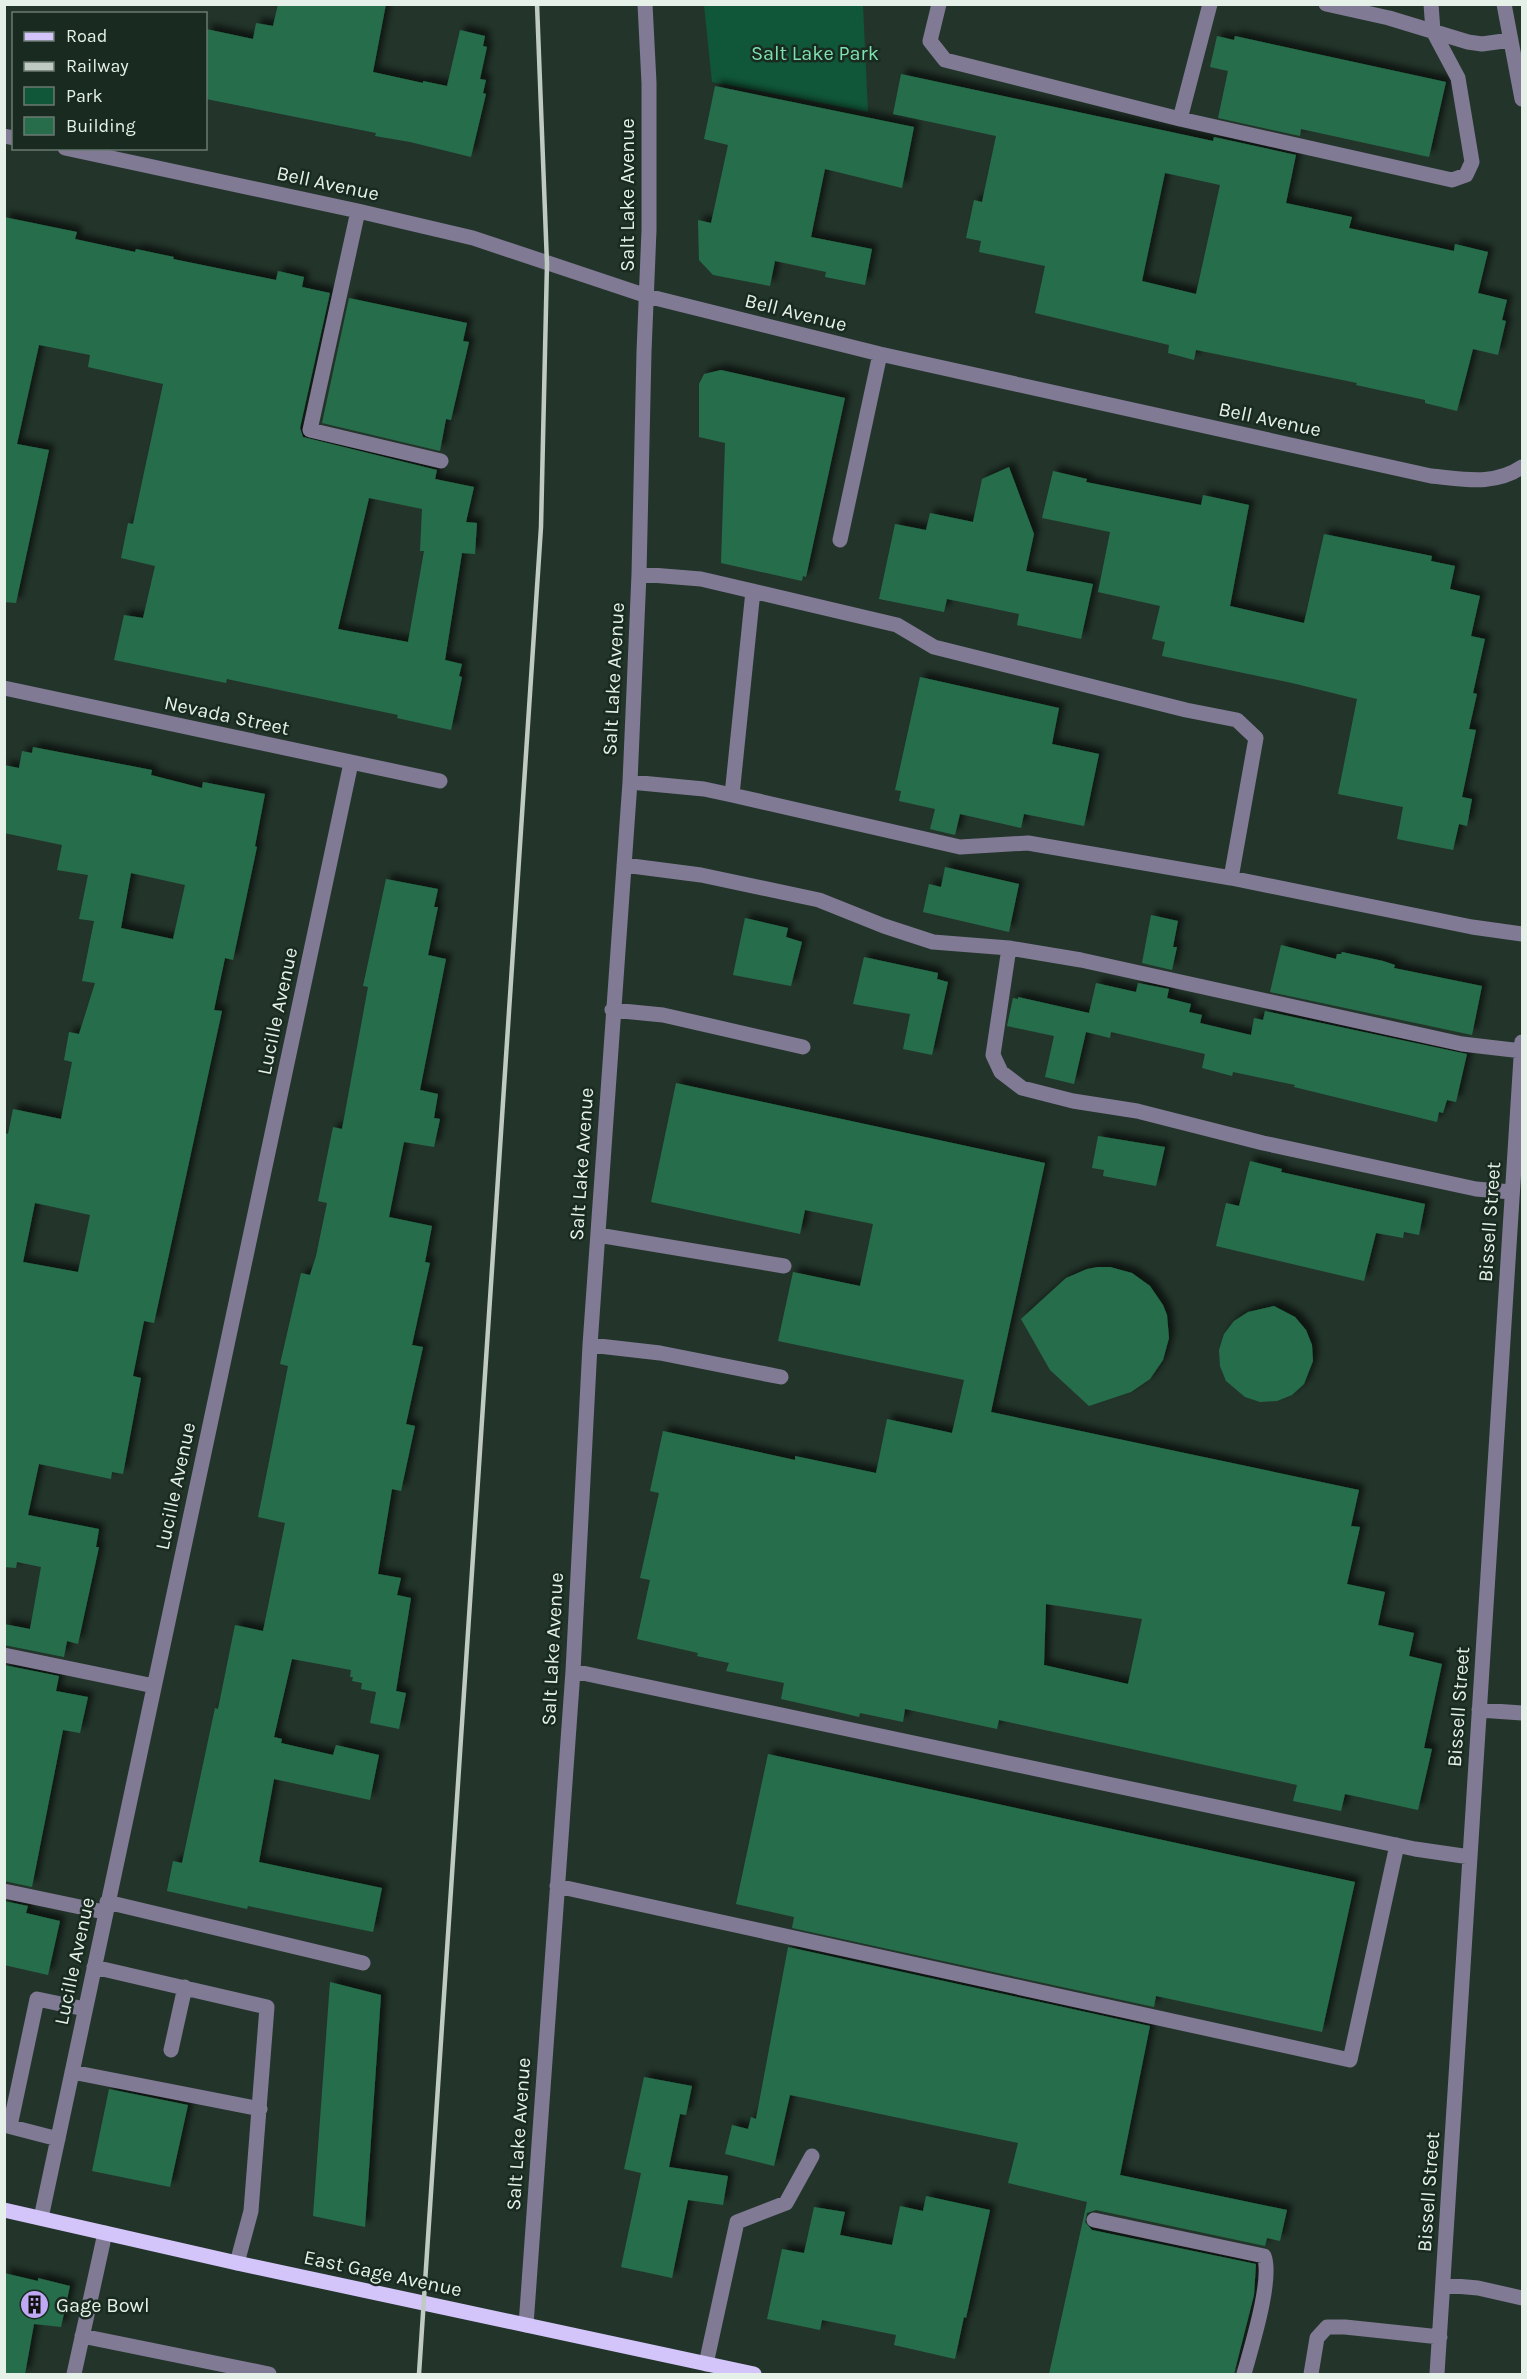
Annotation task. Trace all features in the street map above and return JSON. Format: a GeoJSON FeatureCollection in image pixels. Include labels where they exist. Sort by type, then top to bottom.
{"type":"FeatureCollection","features":[{"type":"Feature","properties":{"kind":"main road","name":"East Gage Avenue"},"geometry":{"type":"LineString","coordinates":[[4,2210],[237,2263],[754,2374]]}},
{"type":"Feature","properties":{"kind":"street","name":"Salt Lake Avenue"},"geometry":{"type":"LineString","coordinates":[[526,2325],[573,1671],[590,1345],[630,782],[647,296],[649,83],[645,4]]}},
{"type":"Feature","properties":{"kind":"street"},"geometry":{"type":"LineString","coordinates":[[939,4],[930,41],[945,60],[1180,119],[1452,180],[1466,175],[1472,162],[1458,78],[1433,31],[1431,4]]}},
{"type":"Feature","properties":{"kind":"street"},"geometry":{"type":"LineString","coordinates":[[1180,119],[1210,4]]}},
{"type":"Feature","properties":{"kind":"street"},"geometry":{"type":"LineString","coordinates":[[1326,4],[1389,18],[1467,42],[1482,44],[1511,40]]}},
{"type":"Feature","properties":{"kind":"street"},"geometry":{"type":"LineString","coordinates":[[1504,4],[1522,99]]}},
{"type":"Feature","properties":{"kind":"street","name":"Bell Avenue"},"geometry":{"type":"LineString","coordinates":[[74,150],[473,238],[647,296],[880,354],[1431,476],[1483,481],[1509,476],[1522,467]]}},
{"type":"Feature","properties":{"kind":"street"},"geometry":{"type":"LineString","coordinates":[[358,211],[310,430],[441,461]]}},
{"type":"Feature","properties":{"kind":"street"},"geometry":{"type":"LineString","coordinates":[[840,540],[880,354]]}},
{"type":"Feature","properties":{"kind":"street"},"geometry":{"type":"LineString","coordinates":[[639,574],[701,579],[897,626],[934,647],[1186,710],[1237,720],[1256,738],[1231,878]]}},
{"type":"Feature","properties":{"kind":"street"},"geometry":{"type":"LineString","coordinates":[[732,795],[753,591]]}},
{"type":"Feature","properties":{"kind":"street","name":"Nevada Street"},"geometry":{"type":"LineString","coordinates":[[4,688],[441,781]]}},
{"type":"Feature","properties":{"kind":"street","name":"Lucille Avenue"},"geometry":{"type":"LineString","coordinates":[[41,2218],[351,763]]}},
{"type":"Feature","properties":{"kind":"street"},"geometry":{"type":"LineString","coordinates":[[630,782],[704,789],[960,847],[1028,843],[1231,878],[1472,927],[1522,934]]}},
{"type":"Feature","properties":{"kind":"street"},"geometry":{"type":"LineString","coordinates":[[624,865],[693,873],[819,900],[884,926],[933,942],[1010,948],[1081,960],[1462,1044],[1522,1051]]}},
{"type":"Feature","properties":{"kind":"street"},"geometry":{"type":"LineString","coordinates":[[1010,948],[993,1055],[1001,1072],[1022,1088],[1073,1101],[1137,1111],[1263,1143],[1476,1189],[1512,1192]]}},
{"type":"Feature","properties":{"kind":"street"},"geometry":{"type":"LineString","coordinates":[[612,1010],[663,1015],[803,1047]]}},
{"type":"Feature","properties":{"kind":"street","name":"Bissell Street"},"geometry":{"type":"LineString","coordinates":[[1437,2374],[1522,1042]]}},
{"type":"Feature","properties":{"kind":"street"},"geometry":{"type":"LineString","coordinates":[[598,1235],[784,1266]]}},
{"type":"Feature","properties":{"kind":"street"},"geometry":{"type":"LineString","coordinates":[[590,1345],[660,1353],[781,1377]]}},
{"type":"Feature","properties":{"kind":"street"},"geometry":{"type":"LineString","coordinates":[[4,1656],[154,1686]]}},
{"type":"Feature","properties":{"kind":"street"},"geometry":{"type":"LineString","coordinates":[[573,1671],[1397,1845],[1470,1857]]}},
{"type":"Feature","properties":{"kind":"street"},"geometry":{"type":"LineString","coordinates":[[1479,1710],[1522,1713]]}},
{"type":"Feature","properties":{"kind":"street"},"geometry":{"type":"LineString","coordinates":[[557,1886],[1350,2060],[1397,1845]]}},
{"type":"Feature","properties":{"kind":"street"},"geometry":{"type":"LineString","coordinates":[[4,1891],[106,1907],[363,1963]]}},
{"type":"Feature","properties":{"kind":"street"},"geometry":{"type":"LineString","coordinates":[[94,1967],[267,2007],[251,2211],[237,2263]]}},
{"type":"Feature","properties":{"kind":"street"},"geometry":{"type":"LineString","coordinates":[[171,2050],[185,1987]]}},
{"type":"Feature","properties":{"kind":"street"},"geometry":{"type":"LineString","coordinates":[[58,2139],[7,2126],[37,1999],[85,2009]]}},
{"type":"Feature","properties":{"kind":"street"},"geometry":{"type":"LineString","coordinates":[[72,2072],[260,2109]]}},
{"type":"Feature","properties":{"kind":"street"},"geometry":{"type":"LineString","coordinates":[[706,2364],[737,2222],[786,2203],[812,2156]]}},
{"type":"Feature","properties":{"kind":"street"},"geometry":{"type":"LineString","coordinates":[[1094,2220],[1263,2256],[1268,2266],[1244,2374]]}},
{"type":"Feature","properties":{"kind":"street"},"geometry":{"type":"LineString","coordinates":[[74,2374],[105,2233]]}},
{"type":"Feature","properties":{"kind":"street"},"geometry":{"type":"LineString","coordinates":[[1444,2285],[1478,2288],[1522,2298]]}},
{"type":"Feature","properties":{"kind":"street"},"geometry":{"type":"LineString","coordinates":[[1311,2374],[1317,2338],[1327,2327],[1345,2326],[1440,2337]]}},
{"type":"Feature","properties":{"kind":"street"},"geometry":{"type":"LineString","coordinates":[[82,2336],[269,2374]]}},
{"type":"Feature","properties":{"kind":"green space","name":"Salt Lake Park"},"geometry":{"type":"Polygon","coordinates":[[[704,5],[863,5],[868,112],[712,82],[704,5]]]}},
{"type":"Feature","properties":{"kind":"building"},"geometry":{"type":"Polygon","coordinates":[[[278,4],[386,4],[373,72],[447,86],[460,30],[485,36],[483,46],[487,47],[480,79],[486,80],[483,93],[486,94],[471,157],[375,136],[376,133],[207,99],[207,29],[253,39],[256,23],[273,26],[278,4]]]}},
{"type":"Feature","properties":{"kind":"building"},"geometry":{"type":"Polygon","coordinates":[[[1217,36],[1234,40],[1235,36],[1446,82],[1429,157],[1301,129],[1300,136],[1218,118],[1228,71],[1210,67],[1217,36]]]}},
{"type":"Feature","properties":{"kind":"building"},"geometry":{"type":"Polygon","coordinates":[[[901,74],[1213,141],[1214,137],[1296,155],[1286,203],[1352,217],[1349,228],[1454,251],[1455,244],[1488,252],[1478,293],[1507,300],[1502,320],[1506,321],[1498,355],[1473,349],[1457,411],[1425,403],[1425,400],[1356,385],[1357,383],[1196,350],[1194,360],[1168,353],[1169,345],[1035,313],[1045,266],[979,252],[981,241],[966,238],[974,200],[982,202],[996,136],[893,114],[901,74]],[[1165,173],[1142,281],[1196,294],[1220,185],[1165,173]]]}},
{"type":"Feature","properties":{"kind":"building"},"geometry":{"type":"Polygon","coordinates":[[[715,86],[914,127],[902,188],[825,169],[811,237],[872,249],[865,285],[825,277],[826,272],[775,261],[770,286],[713,275],[699,260],[698,220],[711,223],[728,145],[704,139],[715,86]]]}},
{"type":"Feature","properties":{"kind":"building"},"geometry":{"type":"Polygon","coordinates":[[[4,217],[77,232],[75,239],[135,252],[136,249],[276,280],[278,271],[304,277],[302,287],[330,293],[300,428],[303,437],[437,470],[435,479],[474,487],[466,522],[477,523],[475,554],[462,553],[445,660],[462,664],[459,676],[462,677],[451,730],[397,718],[398,715],[227,679],[226,683],[114,660],[124,615],[143,618],[155,566],[121,558],[128,523],[133,524],[163,384],[88,367],[90,355],[39,345],[17,444],[49,450],[16,603],[4,602],[4,217]],[[369,498],[338,629],[408,642],[424,551],[420,551],[422,509],[369,498]]]}},
{"type":"Feature","properties":{"kind":"building"},"geometry":{"type":"Polygon","coordinates":[[[349,298],[467,323],[463,341],[469,342],[451,420],[446,419],[440,451],[322,423],[349,298]]]}},
{"type":"Feature","properties":{"kind":"building"},"geometry":{"type":"Polygon","coordinates":[[[721,370],[845,398],[806,577],[803,576],[802,581],[721,563],[725,443],[699,437],[699,384],[704,374],[721,370]]]}},
{"type":"Feature","properties":{"kind":"building"},"geometry":{"type":"Polygon","coordinates":[[[1009,467],[1034,534],[1026,571],[1093,584],[1081,639],[1017,625],[1019,614],[947,599],[944,612],[879,599],[895,524],[926,530],[930,513],[973,522],[982,479],[1009,467]]]}},
{"type":"Feature","properties":{"kind":"building"},"geometry":{"type":"Polygon","coordinates":[[[1053,471],[1087,479],[1086,482],[1201,505],[1203,495],[1249,505],[1230,606],[1304,623],[1324,534],[1432,556],[1431,561],[1455,566],[1450,589],[1480,596],[1471,636],[1485,639],[1473,693],[1477,694],[1469,729],[1476,730],[1462,797],[1472,799],[1467,826],[1459,824],[1453,850],[1397,839],[1403,807],[1338,794],[1357,699],[1162,656],[1165,642],[1152,639],[1160,606],[1098,592],[1110,532],[1042,518],[1053,471]]]}},
{"type":"Feature","properties":{"kind":"building"},"geometry":{"type":"Polygon","coordinates":[[[920,677],[1059,708],[1052,744],[1099,754],[1084,826],[1024,814],[1021,828],[960,814],[955,835],[930,829],[935,809],[899,801],[901,791],[895,790],[920,677]]]}},
{"type":"Feature","properties":{"kind":"building"},"geometry":{"type":"Polygon","coordinates":[[[33,747],[152,770],[151,775],[202,788],[203,782],[265,794],[255,846],[257,847],[233,960],[225,958],[214,1010],[222,1011],[154,1323],[144,1321],[133,1376],[141,1378],[123,1474],[112,1472],[111,1479],[39,1464],[28,1515],[99,1529],[96,1547],[99,1547],[78,1644],[67,1641],[64,1657],[4,1645],[4,1624],[30,1629],[41,1567],[17,1562],[16,1568],[4,1567],[4,1133],[8,1134],[13,1109],[61,1119],[72,1062],[64,1060],[69,1032],[79,1034],[95,983],[82,981],[94,921],[79,919],[88,875],[57,870],[62,845],[4,833],[4,765],[19,768],[22,751],[32,753],[33,747]],[[131,873],[121,928],[173,939],[185,885],[131,873]],[[35,1203],[23,1262],[78,1272],[90,1215],[35,1203]]]}},
{"type":"Feature","properties":{"kind":"building"},"geometry":{"type":"Polygon","coordinates":[[[945,867],[1019,884],[1009,932],[923,912],[929,884],[941,887],[945,867]]]}},
{"type":"Feature","properties":{"kind":"building"},"geometry":{"type":"Polygon","coordinates":[[[386,879],[438,889],[434,907],[438,907],[428,955],[446,959],[420,1090],[438,1094],[434,1118],[440,1119],[434,1147],[404,1142],[389,1217],[432,1226],[425,1262],[430,1263],[412,1345],[423,1347],[406,1424],[415,1426],[401,1491],[392,1489],[378,1574],[401,1578],[397,1595],[411,1598],[396,1691],[406,1693],[399,1729],[370,1723],[376,1692],[361,1689],[362,1683],[352,1681],[351,1670],[292,1659],[274,1737],[282,1739],[281,1743],[333,1755],[336,1745],[379,1755],[370,1800],[274,1779],[259,1862],[382,1888],[373,1932],[248,1906],[247,1909],[167,1891],[173,1861],[182,1863],[235,1625],[263,1631],[285,1523],[258,1517],[288,1366],[280,1364],[301,1273],[310,1275],[316,1256],[327,1203],[318,1201],[333,1127],[342,1129],[368,987],[363,986],[386,879]]]}},
{"type":"Feature","properties":{"kind":"building"},"geometry":{"type":"Polygon","coordinates":[[[1151,915],[1178,921],[1173,947],[1177,947],[1172,970],[1142,963],[1151,915]]]}},
{"type":"Feature","properties":{"kind":"building"},"geometry":{"type":"Polygon","coordinates":[[[745,918],[788,928],[786,937],[802,942],[791,986],[733,975],[745,918]]]}},
{"type":"Feature","properties":{"kind":"building"},"geometry":{"type":"Polygon","coordinates":[[[1281,945],[1336,959],[1337,954],[1342,952],[1383,961],[1395,965],[1394,968],[1482,986],[1472,1035],[1270,992],[1281,945]]]}},
{"type":"Feature","properties":{"kind":"building"},"geometry":{"type":"Polygon","coordinates":[[[864,957],[938,973],[937,979],[948,982],[932,1055],[903,1049],[910,1014],[853,1004],[864,957]]]}},
{"type":"Feature","properties":{"kind":"building"},"geometry":{"type":"Polygon","coordinates":[[[1096,983],[1136,992],[1138,983],[1169,989],[1167,998],[1191,1004],[1189,1012],[1202,1015],[1200,1023],[1251,1035],[1254,1018],[1263,1020],[1265,1011],[1467,1054],[1456,1102],[1447,1100],[1443,1113],[1439,1112],[1437,1122],[1294,1087],[1295,1085],[1233,1072],[1232,1076],[1202,1068],[1205,1054],[1111,1032],[1110,1038],[1086,1032],[1074,1084],[1045,1077],[1054,1036],[1007,1026],[1013,998],[1018,999],[1018,997],[1089,1013],[1096,983]]]}},
{"type":"Feature","properties":{"kind":"building"},"geometry":{"type":"Polygon","coordinates":[[[676,1083],[1045,1163],[991,1412],[1359,1490],[1351,1526],[1360,1527],[1347,1584],[1385,1592],[1378,1625],[1414,1633],[1409,1656],[1442,1664],[1424,1748],[1432,1749],[1418,1810],[1345,1794],[1341,1811],[1293,1801],[1297,1785],[999,1720],[997,1729],[905,1709],[903,1722],[860,1713],[859,1717],[781,1699],[784,1683],[726,1671],[729,1663],[697,1656],[698,1653],[637,1639],[650,1580],[640,1578],[659,1493],[650,1491],[663,1431],[795,1460],[795,1456],[876,1473],[887,1419],[952,1433],[964,1380],[778,1341],[793,1272],[860,1286],[873,1224],[805,1210],[800,1234],[651,1202],[676,1083]],[[1046,1604],[1044,1665],[1128,1684],[1142,1619],[1046,1604]]]}},
{"type":"Feature","properties":{"kind":"building"},"geometry":{"type":"Polygon","coordinates":[[[1098,1136],[1165,1147],[1156,1186],[1103,1176],[1104,1170],[1092,1168],[1098,1136]]]}},
{"type":"Feature","properties":{"kind":"building"},"geometry":{"type":"Polygon","coordinates":[[[1250,1161],[1282,1169],[1281,1172],[1425,1204],[1419,1235],[1404,1232],[1403,1238],[1376,1233],[1364,1281],[1216,1246],[1226,1203],[1239,1206],[1250,1161]]]}},
{"type":"Feature","properties":{"kind":"building"},"geometry":{"type":"Polygon","coordinates":[[[1098,1267],[1110,1267],[1132,1273],[1150,1286],[1167,1315],[1169,1338],[1163,1360],[1150,1379],[1131,1392],[1089,1406],[1050,1370],[1021,1319],[1066,1278],[1098,1267]]]}},
{"type":"Feature","properties":{"kind":"building"},"geometry":{"type":"Polygon","coordinates":[[[1274,1306],[1295,1317],[1306,1330],[1312,1345],[1313,1361],[1304,1384],[1292,1395],[1277,1401],[1260,1402],[1245,1397],[1226,1381],[1220,1366],[1219,1350],[1224,1334],[1234,1321],[1248,1312],[1274,1306]]]}},
{"type":"Feature","properties":{"kind":"building"},"geometry":{"type":"Polygon","coordinates":[[[4,1665],[59,1676],[56,1691],[88,1697],[80,1733],[63,1730],[32,1887],[4,1881],[4,1665]]]}},
{"type":"Feature","properties":{"kind":"building"},"geometry":{"type":"Polygon","coordinates":[[[768,1754],[1355,1882],[1322,2032],[1156,1996],[1154,2007],[792,1928],[794,1917],[736,1904],[768,1754]]]}},
{"type":"Feature","properties":{"kind":"building"},"geometry":{"type":"Polygon","coordinates":[[[4,1901],[28,1906],[26,1913],[60,1921],[48,1975],[4,1965],[4,1901]]]}},
{"type":"Feature","properties":{"kind":"building"},"geometry":{"type":"Polygon","coordinates":[[[788,1947],[1150,2026],[1120,2175],[1287,2210],[1280,2241],[1267,2238],[1265,2246],[1096,2210],[1087,2213],[1085,2222],[1092,2230],[1256,2264],[1254,2295],[1234,2374],[1049,2374],[1087,2202],[1008,2183],[1018,2143],[790,2095],[774,2166],[725,2154],[732,2125],[748,2129],[751,2117],[756,2119],[788,1947]]]}},
{"type":"Feature","properties":{"kind":"building"},"geometry":{"type":"Polygon","coordinates":[[[330,1982],[381,1995],[365,2227],[313,2216],[330,1982]]]}},
{"type":"Feature","properties":{"kind":"building"},"geometry":{"type":"Polygon","coordinates":[[[644,2077],[692,2086],[686,2115],[680,2114],[669,2167],[728,2176],[723,2205],[688,2200],[672,2278],[621,2267],[641,2173],[624,2169],[644,2077]]]}},
{"type":"Feature","properties":{"kind":"building"},"geometry":{"type":"Polygon","coordinates":[[[109,2089],[188,2105],[170,2187],[92,2171],[109,2089]]]}},
{"type":"Feature","properties":{"kind":"building"},"geometry":{"type":"Polygon","coordinates":[[[926,2196],[990,2210],[955,2359],[894,2345],[896,2335],[822,2320],[820,2330],[767,2319],[782,2249],[804,2253],[814,2207],[845,2212],[840,2235],[892,2245],[900,2206],[923,2211],[926,2196]]]}},
{"type":"Feature","properties":{"kind":"building","name":"Gage Bowl"},"geometry":{"type":"Polygon","coordinates":[[[4,2273],[70,2286],[61,2327],[34,2324],[25,2374],[4,2374],[4,2273]]]}},
{"type":"Feature","properties":{"kind":"railway"},"geometry":{"type":"LineString","coordinates":[[419,2374],[541,527],[547,264],[537,4]]}},
{"type":"Feature","properties":{"kind":"place","name":"Gage Bowl"},"geometry":{"type":"Point","coordinates":[35,2305]}}]}
